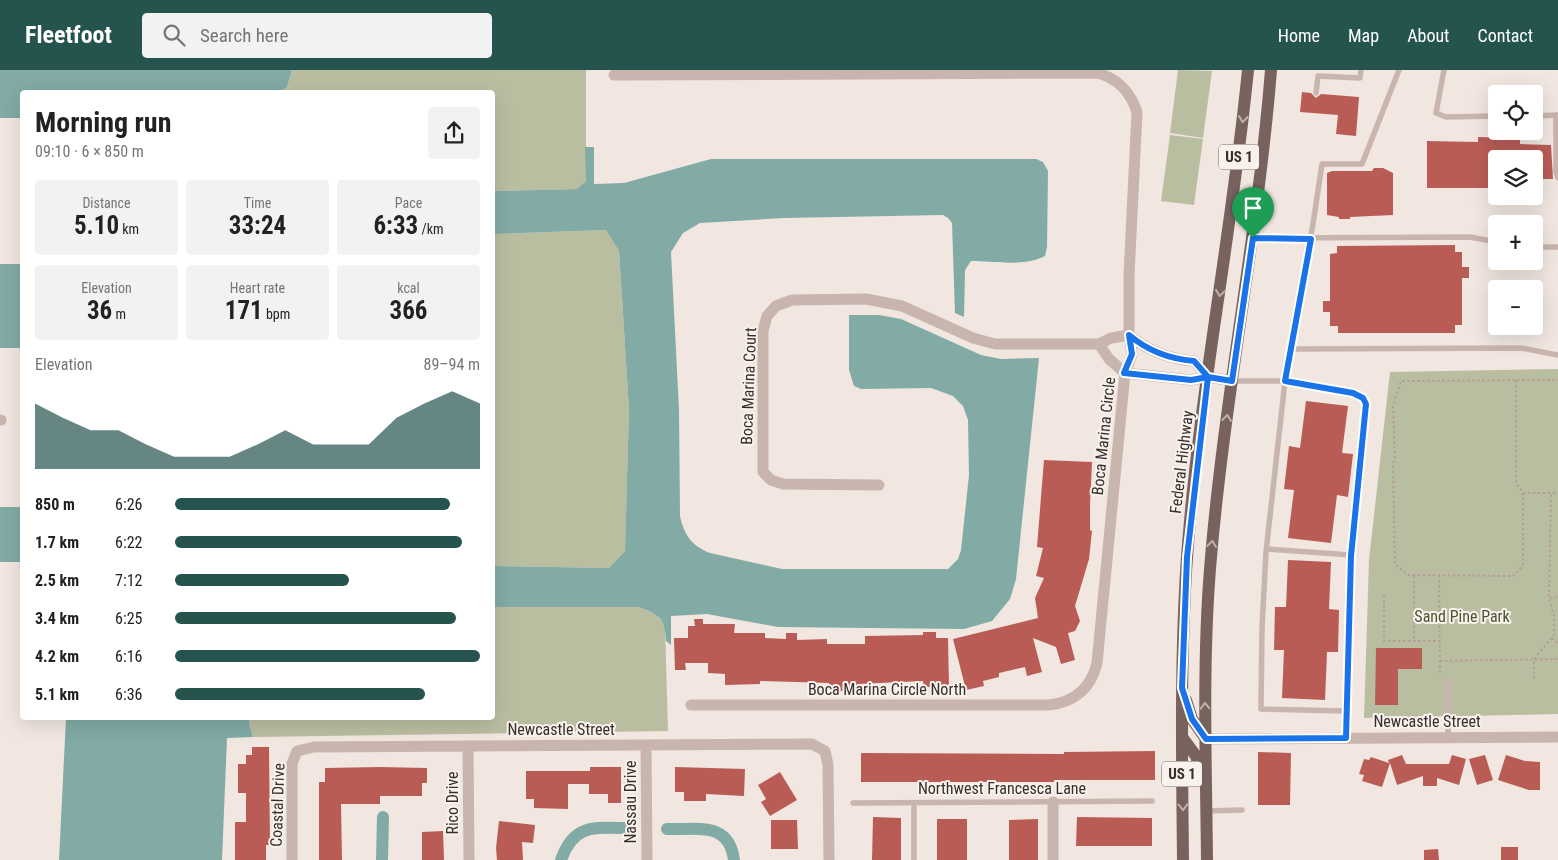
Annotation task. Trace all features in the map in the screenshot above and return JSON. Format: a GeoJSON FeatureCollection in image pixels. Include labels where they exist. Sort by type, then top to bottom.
{"type":"FeatureCollection","features":[{"type":"Feature","properties":{"kind":"main road","name":"Federal Highway"},"geometry":{"type":"LineString","coordinates":[[1183,860],[1182,688],[1187,557],[1208,377],[1235,190],[1248,70]]}},
{"type":"Feature","properties":{"kind":"main road","name":"US 1"},"geometry":{"type":"LineString","coordinates":[[1207,860],[1205,684],[1210,559],[1232,381],[1262,169],[1271,70]]}},
{"type":"Feature","properties":{"kind":"main road"},"geometry":{"type":"LineString","coordinates":[[1182,688],[1192,719],[1206,739]]}},
{"type":"Feature","properties":{"kind":"main road"},"geometry":{"type":"LineString","coordinates":[[1182,737],[1196,756],[1206,788]]}},
{"type":"Feature","properties":{"kind":"street","name":"Boca Marina Circle"},"geometry":{"type":"LineString","coordinates":[[614,75],[1098,73],[1109,76],[1127,90],[1133,100],[1137,123],[1129,275],[1129,335],[1132,354],[1124,373],[1097,663],[1094,674],[1081,693]]}},
{"type":"Feature","properties":{"kind":"street","name":"Boca Marina Court"},"geometry":{"type":"LineString","coordinates":[[880,485],[783,484],[771,480],[763,472],[763,330],[767,316],[776,306],[792,300],[866,299],[902,306],[973,338],[995,344],[1099,344],[1111,338],[1129,335]]}},
{"type":"Feature","properties":{"kind":"street"},"geometry":{"type":"LineString","coordinates":[[1129,335],[1141,345],[1173,359],[1194,361],[1208,377]]}},
{"type":"Feature","properties":{"kind":"street"},"geometry":{"type":"LineString","coordinates":[[1099,344],[1108,359],[1124,373],[1191,380],[1208,377],[1232,381]]}},
{"type":"Feature","properties":{"kind":"street","name":"Boca Marina Circle North"},"geometry":{"type":"LineString","coordinates":[[691,705],[1049,705],[1066,702],[1081,693]]}},
{"type":"Feature","properties":{"kind":"street","name":"Newcastle Street"},"geometry":{"type":"LineString","coordinates":[[1206,739],[1558,737]]}},
{"type":"Feature","properties":{"kind":"street","name":"Newcastle Street"},"geometry":{"type":"LineString","coordinates":[[297,751],[314,747],[812,744],[825,751],[828,765],[829,860]]}},
{"type":"Feature","properties":{"kind":"street","name":"Nassau Drive"},"geometry":{"type":"LineString","coordinates":[[646,745],[647,860]]}},
{"type":"Feature","properties":{"kind":"street","name":"Rico Drive"},"geometry":{"type":"LineString","coordinates":[[468,746],[469,860]]}},
{"type":"Feature","properties":{"kind":"street","name":"Coastal Drive"},"geometry":{"type":"LineString","coordinates":[[292,860],[292,764],[297,751]]}},
{"type":"Feature","properties":{"kind":"street"},"geometry":{"type":"LineString","coordinates":[[1053,802],[1053,860]]}},
{"type":"Feature","properties":{"kind":"lane"},"geometry":{"type":"LineString","coordinates":[[1316,93],[1318,73],[1360,78],[1361,70]]}},
{"type":"Feature","properties":{"kind":"lane"},"geometry":{"type":"LineString","coordinates":[[1346,711],[1261,709],[1262,628],[1267,549],[1285,381],[1311,239],[1322,164],[1362,164],[1399,70]]}},
{"type":"Feature","properties":{"kind":"lane"},"geometry":{"type":"LineString","coordinates":[[1444,70],[1436,112],[1446,117],[1488,116]]}},
{"type":"Feature","properties":{"kind":"lane"},"geometry":{"type":"LineString","coordinates":[[1543,116],[1557,115],[1556,172],[1558,178]]}},
{"type":"Feature","properties":{"kind":"lane"},"geometry":{"type":"LineString","coordinates":[[1253,238],[1470,237],[1488,240]]}},
{"type":"Feature","properties":{"kind":"lane"},"geometry":{"type":"LineString","coordinates":[[1543,247],[1558,247]]}},
{"type":"Feature","properties":{"kind":"lane"},"geometry":{"type":"LineString","coordinates":[[1292,348],[1521,348],[1558,355]]}},
{"type":"Feature","properties":{"kind":"lane"},"geometry":{"type":"LineString","coordinates":[[1232,381],[1285,381],[1353,393],[1363,398],[1366,404],[1351,556],[1346,738]]}},
{"type":"Feature","properties":{"kind":"lane"},"geometry":{"type":"LineString","coordinates":[[1267,549],[1351,556]]}},
{"type":"Feature","properties":{"kind":"lane"},"geometry":{"type":"LineString","coordinates":[[1448,680],[1448,737]]}},
{"type":"Feature","properties":{"kind":"lane","name":"Northwest Francesca Lane"},"geometry":{"type":"LineString","coordinates":[[853,803],[1152,801]]}},
{"type":"Feature","properties":{"kind":"lane"},"geometry":{"type":"LineString","coordinates":[[914,802],[914,860]]}},
{"type":"Feature","properties":{"kind":"lane"},"geometry":{"type":"LineString","coordinates":[[1207,811],[1242,810]]}},
{"type":"Feature","properties":{"kind":"path"},"geometry":{"type":"LineString","coordinates":[[1516,380],[1516,483],[1523,493],[1523,566],[1513,576],[1408,575],[1395,564],[1394,406],[1401,381],[1516,380],[1558,380]]}},
{"type":"Feature","properties":{"kind":"path"},"geometry":{"type":"LineString","coordinates":[[1523,493],[1558,493]]}},
{"type":"Feature","properties":{"kind":"path"},"geometry":{"type":"LineString","coordinates":[[1534,679],[1534,659],[1552,638],[1554,616],[1550,598],[1551,493]]}},
{"type":"Feature","properties":{"kind":"path"},"geometry":{"type":"LineString","coordinates":[[1414,575],[1414,641]]}},
{"type":"Feature","properties":{"kind":"path"},"geometry":{"type":"LineString","coordinates":[[1439,575],[1440,672],[1448,680]]}},
{"type":"Feature","properties":{"kind":"path"},"geometry":{"type":"LineString","coordinates":[[1384,595],[1384,641],[1440,641]]}},
{"type":"Feature","properties":{"kind":"path"},"geometry":{"type":"LineString","coordinates":[[1550,598],[1558,597]]}},
{"type":"Feature","properties":{"kind":"path"},"geometry":{"type":"LineString","coordinates":[[1552,638],[1558,644]]}},
{"type":"Feature","properties":{"kind":"path"},"geometry":{"type":"LineString","coordinates":[[1440,660],[1558,659]]}},
{"type":"Feature","properties":{"kind":"green space"},"geometry":{"type":"Polygon","coordinates":[[[292,70],[586,70],[586,181],[577,189],[495,191],[495,90],[282,90],[287,87],[292,70]]]}},
{"type":"Feature","properties":{"kind":"green space"},"geometry":{"type":"Polygon","coordinates":[[[1178,70],[1212,71],[1203,138],[1170,133],[1178,70]]]}},
{"type":"Feature","properties":{"kind":"green space"},"geometry":{"type":"Polygon","coordinates":[[[1170,135],[1203,139],[1194,205],[1161,201],[1170,135]]]}},
{"type":"Feature","properties":{"kind":"green space"},"geometry":{"type":"Polygon","coordinates":[[[606,230],[619,251],[629,409],[625,551],[609,568],[495,566],[495,234],[606,230]]]}},
{"type":"Feature","properties":{"kind":"green space","name":"Sand Pine Park"},"geometry":{"type":"Polygon","coordinates":[[[1558,369],[1558,714],[1364,718],[1369,560],[1390,372],[1558,369]]]}},
{"type":"Feature","properties":{"kind":"green space"},"geometry":{"type":"Polygon","coordinates":[[[495,607],[639,607],[656,614],[665,625],[668,731],[253,737],[250,720],[495,720],[495,607]]]}},
{"type":"Feature","properties":{"kind":"water"},"geometry":{"type":"Polygon","coordinates":[[[0,70],[292,70],[287,87],[282,90],[20,90],[20,118],[0,118],[0,70]]]}},
{"type":"Feature","properties":{"kind":"water"},"geometry":{"type":"Polygon","coordinates":[[[585,147],[594,147],[594,184],[624,183],[711,159],[1036,159],[1043,162],[1048,171],[1047,247],[1045,256],[1028,261],[1009,263],[971,261],[965,270],[964,317],[955,313],[952,223],[943,215],[784,218],[700,223],[683,233],[671,252],[679,410],[680,516],[684,529],[690,539],[698,547],[710,553],[782,569],[948,569],[958,559],[961,550],[969,475],[968,420],[963,406],[953,396],[931,388],[861,389],[854,386],[849,370],[849,315],[879,315],[901,319],[981,355],[1001,359],[1039,358],[1016,579],[1010,599],[992,621],[964,629],[778,627],[707,614],[671,616],[671,645],[666,641],[664,627],[660,618],[652,612],[639,607],[495,607],[495,566],[609,568],[625,551],[629,409],[619,251],[606,230],[495,234],[495,191],[577,189],[586,181],[585,147]]]}},
{"type":"Feature","properties":{"kind":"water"},"geometry":{"type":"Polygon","coordinates":[[[0,264],[20,264],[20,348],[0,348],[0,264]]]}},
{"type":"Feature","properties":{"kind":"water"},"geometry":{"type":"Polygon","coordinates":[[[0,507],[20,507],[20,562],[0,562],[0,507]]]}},
{"type":"Feature","properties":{"kind":"water"},"geometry":{"type":"Polygon","coordinates":[[[66,720],[250,720],[253,737],[227,738],[222,860],[59,860],[66,720]]]}},
{"type":"Feature","properties":{"kind":"building"},"geometry":{"type":"Polygon","coordinates":[[[1302,92],[1311,93],[1316,98],[1321,94],[1359,97],[1356,136],[1336,134],[1338,115],[1300,112],[1302,92]]]}},
{"type":"Feature","properties":{"kind":"building"},"geometry":{"type":"Polygon","coordinates":[[[1478,137],[1488,137],[1488,140],[1520,140],[1520,144],[1551,145],[1553,179],[1543,179],[1543,150],[1488,150],[1488,188],[1427,188],[1427,141],[1478,142],[1478,137]]]}},
{"type":"Feature","properties":{"kind":"building"},"geometry":{"type":"Polygon","coordinates":[[[1374,168],[1383,168],[1393,173],[1393,215],[1339,219],[1339,217],[1327,215],[1327,173],[1332,171],[1372,171],[1374,168]]]}},
{"type":"Feature","properties":{"kind":"building"},"geometry":{"type":"Polygon","coordinates":[[[1455,245],[1455,252],[1462,252],[1462,267],[1469,267],[1469,278],[1462,278],[1462,325],[1455,325],[1455,333],[1338,333],[1338,326],[1330,326],[1330,312],[1323,312],[1323,301],[1330,301],[1330,254],[1337,253],[1337,246],[1455,245]]]}},
{"type":"Feature","properties":{"kind":"building"},"geometry":{"type":"Polygon","coordinates":[[[1306,401],[1348,406],[1342,453],[1353,454],[1348,497],[1337,495],[1331,543],[1288,538],[1294,490],[1284,489],[1289,446],[1300,448],[1306,401]]]}},
{"type":"Feature","properties":{"kind":"building"},"geometry":{"type":"Polygon","coordinates":[[[1044,460],[1092,462],[1090,530],[1092,531],[1089,559],[1075,606],[1080,621],[1075,631],[1068,633],[1075,660],[1061,664],[1056,647],[1033,638],[1042,672],[1027,676],[1025,667],[999,673],[999,677],[983,681],[984,686],[966,690],[953,639],[1038,618],[1035,598],[1044,578],[1036,576],[1043,548],[1037,547],[1044,460]]]}},
{"type":"Feature","properties":{"kind":"building"},"geometry":{"type":"Polygon","coordinates":[[[1288,560],[1331,562],[1329,609],[1339,610],[1338,652],[1327,652],[1325,700],[1282,698],[1284,650],[1274,650],[1275,607],[1286,607],[1288,560]]]}},
{"type":"Feature","properties":{"kind":"building"},"geometry":{"type":"Polygon","coordinates":[[[694,619],[703,619],[703,624],[735,624],[734,633],[765,633],[765,638],[786,639],[786,633],[797,633],[797,640],[827,639],[827,644],[865,644],[865,636],[923,635],[923,632],[936,632],[936,638],[948,638],[949,687],[924,687],[923,681],[858,684],[858,691],[829,691],[829,683],[760,681],[760,684],[725,685],[725,674],[708,673],[708,663],[685,663],[686,670],[675,670],[674,638],[688,638],[688,626],[695,626],[694,619]]]}},
{"type":"Feature","properties":{"kind":"building"},"geometry":{"type":"Polygon","coordinates":[[[1376,648],[1422,648],[1422,669],[1398,669],[1398,705],[1375,705],[1376,648]]]}},
{"type":"Feature","properties":{"kind":"building"},"geometry":{"type":"Polygon","coordinates":[[[252,747],[269,747],[270,845],[266,845],[266,860],[235,860],[235,822],[246,822],[246,793],[238,793],[238,764],[246,764],[246,755],[252,755],[252,747]]]}},
{"type":"Feature","properties":{"kind":"building"},"geometry":{"type":"Polygon","coordinates":[[[1155,751],[1155,780],[861,782],[861,753],[1064,754],[1064,752],[1155,751]]]}},
{"type":"Feature","properties":{"kind":"building"},"geometry":{"type":"Polygon","coordinates":[[[1258,752],[1291,753],[1290,805],[1258,805],[1258,752]]]}},
{"type":"Feature","properties":{"kind":"building"},"geometry":{"type":"Polygon","coordinates":[[[1402,755],[1406,764],[1449,764],[1452,755],[1466,759],[1459,785],[1437,778],[1437,786],[1423,786],[1423,776],[1397,785],[1390,763],[1382,787],[1362,781],[1364,775],[1359,774],[1364,759],[1369,760],[1371,757],[1389,763],[1388,760],[1402,755]]]}},
{"type":"Feature","properties":{"kind":"building"},"geometry":{"type":"Polygon","coordinates":[[[1485,755],[1493,780],[1477,785],[1469,759],[1485,755]]]}},
{"type":"Feature","properties":{"kind":"building"},"geometry":{"type":"Polygon","coordinates":[[[1506,755],[1525,761],[1540,762],[1540,790],[1529,790],[1498,780],[1506,755]]]}},
{"type":"Feature","properties":{"kind":"building"},"geometry":{"type":"Polygon","coordinates":[[[590,767],[621,767],[621,803],[608,803],[608,794],[589,794],[589,784],[568,784],[568,809],[534,808],[534,799],[526,799],[526,771],[590,771],[590,767]]]}},
{"type":"Feature","properties":{"kind":"building"},"geometry":{"type":"Polygon","coordinates":[[[675,767],[745,769],[744,796],[706,794],[706,801],[684,801],[684,792],[675,792],[675,767]]]}},
{"type":"Feature","properties":{"kind":"building"},"geometry":{"type":"Polygon","coordinates":[[[325,768],[427,768],[427,783],[422,783],[422,796],[380,796],[380,804],[341,804],[342,860],[319,860],[319,782],[325,782],[325,768]]]}},
{"type":"Feature","properties":{"kind":"building"},"geometry":{"type":"Polygon","coordinates":[[[780,772],[797,800],[770,816],[761,802],[766,799],[758,785],[780,772]]]}},
{"type":"Feature","properties":{"kind":"building"},"geometry":{"type":"Polygon","coordinates":[[[873,817],[901,818],[901,860],[872,860],[873,817]]]}},
{"type":"Feature","properties":{"kind":"building"},"geometry":{"type":"Polygon","coordinates":[[[1077,817],[1152,818],[1152,846],[1076,846],[1077,817]]]}},
{"type":"Feature","properties":{"kind":"building"},"geometry":{"type":"Polygon","coordinates":[[[937,819],[967,819],[967,860],[937,860],[937,819]]]}},
{"type":"Feature","properties":{"kind":"building"},"geometry":{"type":"Polygon","coordinates":[[[1038,819],[1038,860],[1009,860],[1009,820],[1038,819]]]}},
{"type":"Feature","properties":{"kind":"building"},"geometry":{"type":"Polygon","coordinates":[[[771,820],[797,820],[798,849],[771,849],[771,820]]]}},
{"type":"Feature","properties":{"kind":"building"},"geometry":{"type":"Polygon","coordinates":[[[499,821],[535,825],[533,843],[522,842],[523,860],[497,860],[496,848],[499,821]]]}},
{"type":"Feature","properties":{"kind":"building"},"geometry":{"type":"Polygon","coordinates":[[[443,831],[444,860],[422,860],[422,832],[443,831]]]}},
{"type":"Feature","properties":{"kind":"building"},"geometry":{"type":"Polygon","coordinates":[[[1501,847],[1518,847],[1518,860],[1501,860],[1501,847]]]}},
{"type":"Feature","properties":{"kind":"building"},"geometry":{"type":"Polygon","coordinates":[[[1438,849],[1439,860],[1424,860],[1424,850],[1438,849]]]}},
{"type":"Feature","properties":{"kind":"waterway"},"geometry":{"type":"LineString","coordinates":[[382,860],[383,817]]}},
{"type":"Feature","properties":{"kind":"waterway"},"geometry":{"type":"LineString","coordinates":[[561,860],[572,839],[587,830],[595,828],[628,828]]}},
{"type":"Feature","properties":{"kind":"waterway"},"geometry":{"type":"LineString","coordinates":[[667,829],[701,829],[719,833],[726,839],[734,860]]}},
{"type":"Feature","properties":{"kind":"route"},"geometry":{"type":"LineString","coordinates":[[1253,238],[1232,381],[1208,377],[1191,380],[1151,374],[1124,373],[1132,354],[1129,335],[1141,345],[1173,359],[1194,361],[1208,377],[1192,498],[1187,557],[1182,688],[1192,719],[1206,739],[1346,738],[1346,668],[1351,556],[1366,404],[1363,398],[1353,393],[1285,381],[1311,239],[1253,238]]}}]}
